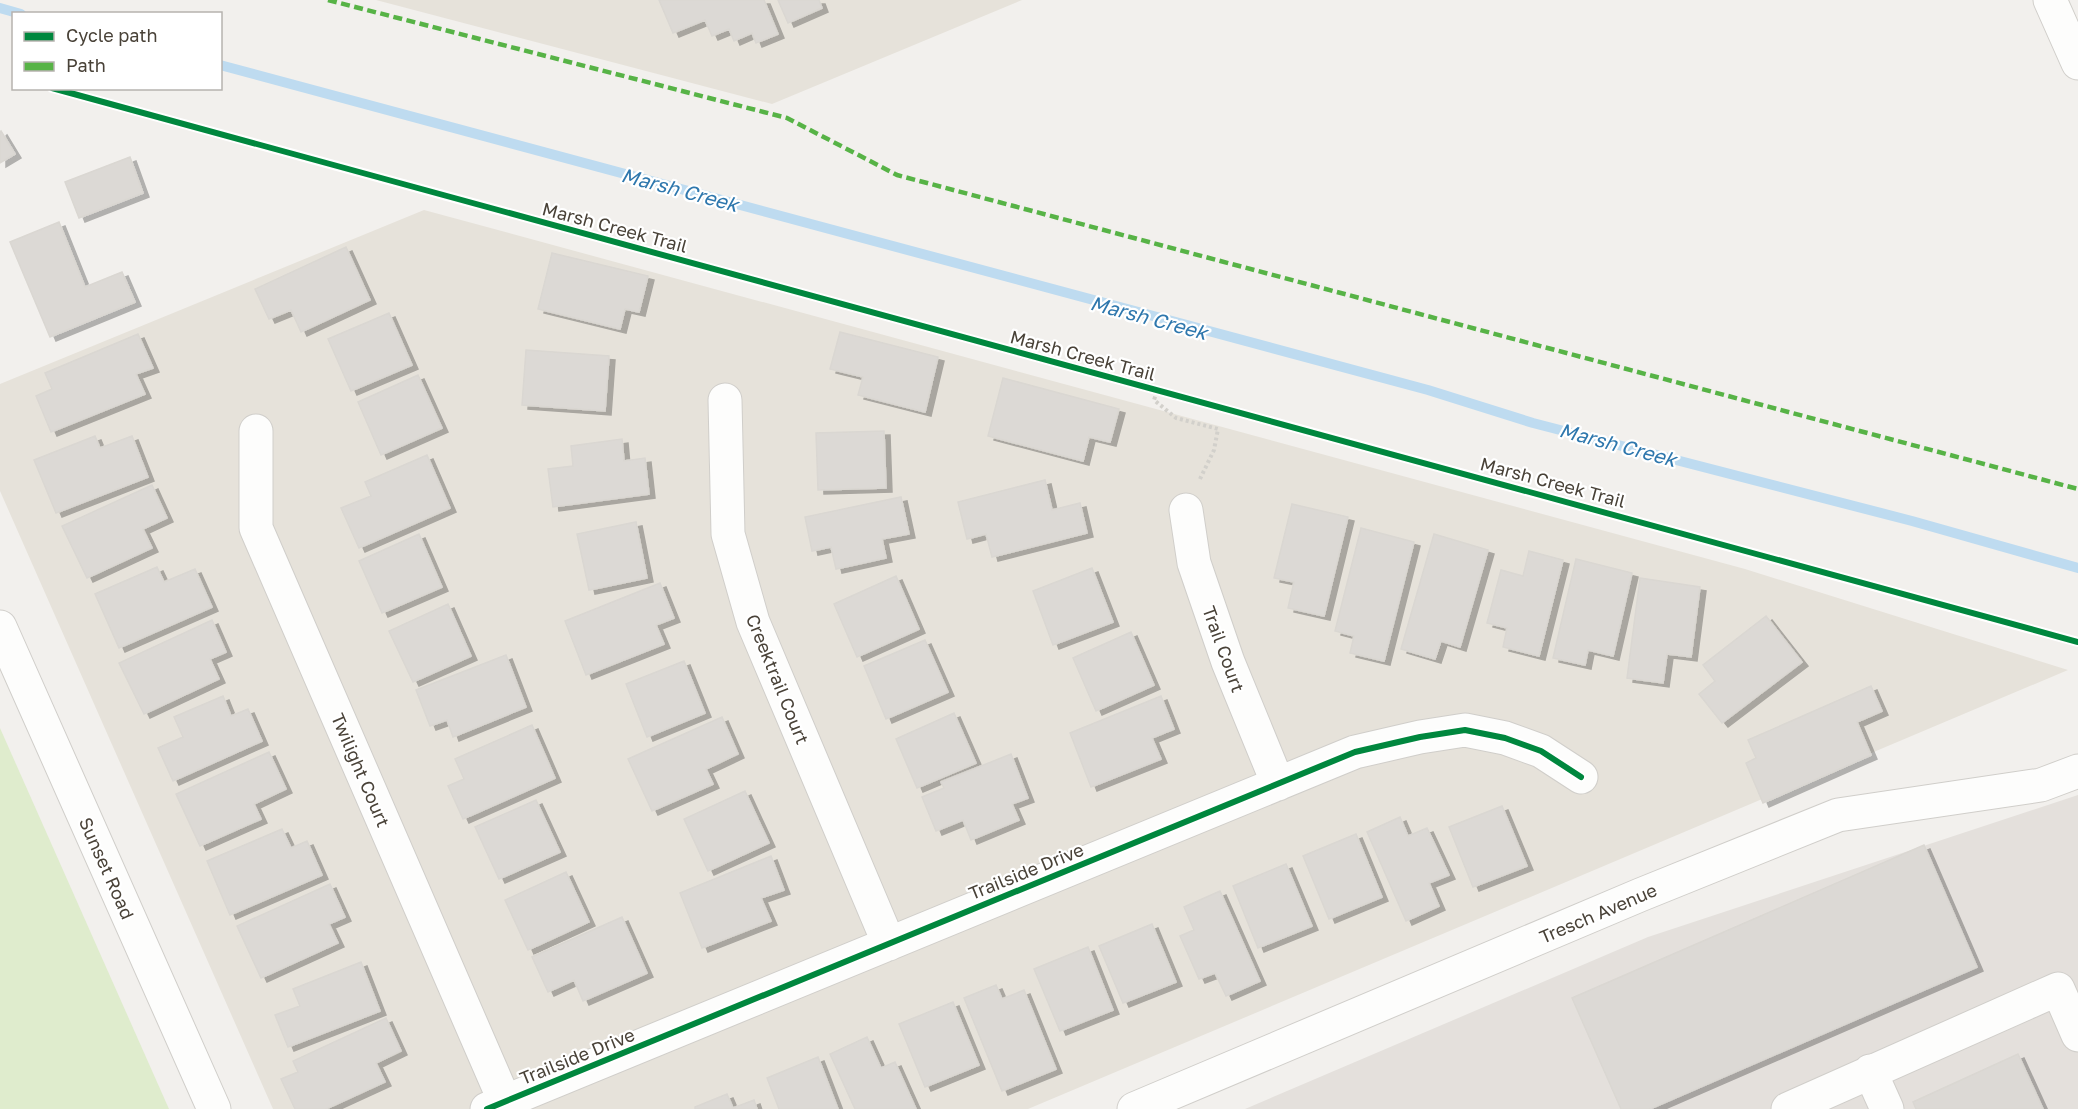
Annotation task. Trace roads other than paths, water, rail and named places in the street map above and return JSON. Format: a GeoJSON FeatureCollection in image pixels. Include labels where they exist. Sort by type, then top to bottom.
{"type":"FeatureCollection","features":[{"type":"Feature","properties":{"kind":"street"},"geometry":{"type":"LineString","coordinates":[[2050,0],[2078,63]]}},
{"type":"Feature","properties":{"kind":"street","name":"Creektrail Court"},"geometry":{"type":"LineString","coordinates":[[725,400],[728,534],[753,622],[889,944]]}},
{"type":"Feature","properties":{"kind":"street","name":"Twilight Court"},"geometry":{"type":"LineString","coordinates":[[255,431],[256,528],[496,1105]]}},
{"type":"Feature","properties":{"kind":"street","name":"Trail Court"},"geometry":{"type":"LineString","coordinates":[[1186,510],[1194,563],[1228,662],[1278,784]]}},
{"type":"Feature","properties":{"kind":"street","name":"Sunset Road"},"geometry":{"type":"LineString","coordinates":[[0,627],[214,1109]]}},
{"type":"Feature","properties":{"kind":"street","name":"Trailside Drive"},"geometry":{"type":"LineString","coordinates":[[496,1105],[1355,752],[1420,736],[1465,730],[1505,738],[1541,751],[1581,777]]}},
{"type":"Feature","properties":{"kind":"street","name":"Tresch Avenue"},"geometry":{"type":"LineString","coordinates":[[1134,1109],[1640,895],[1838,814],[2041,785],[2078,771]]}},
{"type":"Feature","properties":{"kind":"street"},"geometry":{"type":"LineString","coordinates":[[1788,1109],[2058,989],[2078,1035]]}},
{"type":"Feature","properties":{"kind":"street"},"geometry":{"type":"LineString","coordinates":[[1870,1071],[1887,1109]]}},
{"type":"Feature","properties":{"kind":"waterway","name":"Marsh Creek"},"geometry":{"type":"LineString","coordinates":[[0,8],[14,12]]}},
{"type":"Feature","properties":{"kind":"waterway","name":"Marsh Creek"},"geometry":{"type":"LineString","coordinates":[[222,66],[1428,390],[1533,423],[1912,521],[2078,568]]}}]}
